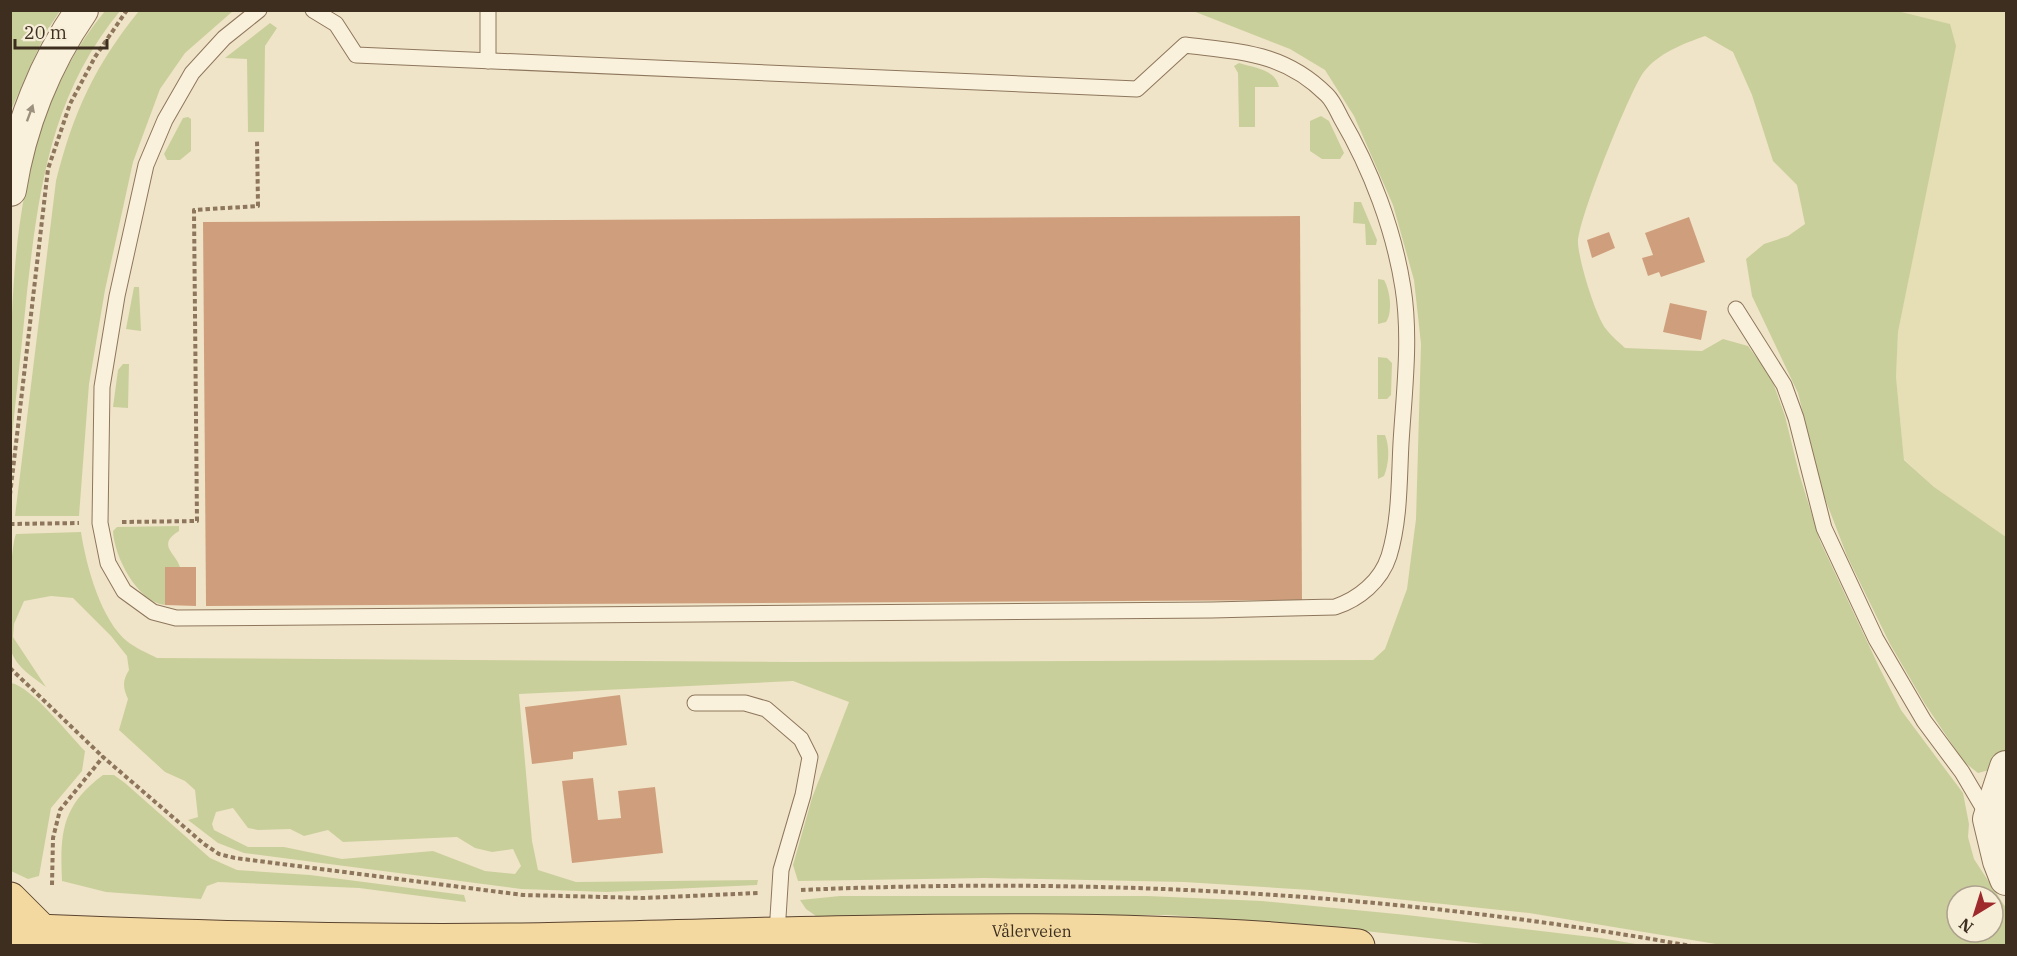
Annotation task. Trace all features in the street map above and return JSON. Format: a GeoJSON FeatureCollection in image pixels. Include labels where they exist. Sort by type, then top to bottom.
{"type":"FeatureCollection","features":[{"type":"Feature","properties":{"kind":"main road"},"geometry":{"type":"LineString","coordinates":[[10,899],[26,931]]}},
{"type":"Feature","properties":{"kind":"main road","name":"Vålerveien"},"geometry":{"type":"LineString","coordinates":[[26,931],[286,940],[446,940],[1059,930],[1280,938],[1358,945]]}},
{"type":"Feature","properties":{"kind":"street"},"geometry":{"type":"LineString","coordinates":[[10,190],[21,139],[31,109],[53,57],[82,10]]}},
{"type":"Feature","properties":{"kind":"street"},"geometry":{"type":"LineString","coordinates":[[2007,767],[1989,819],[1999,861],[2007,879]]}},
{"type":"Feature","properties":{"kind":"lane"},"geometry":{"type":"LineString","coordinates":[[259,10],[225,38],[192,74],[165,120],[146,165],[117,296],[102,387],[100,523],[108,563],[124,591],[153,612],[176,618],[1212,610],[1335,607],[1352,601],[1378,576],[1389,557],[1397,512],[1406,337],[1403,289],[1392,243],[1358,147],[1329,96],[1301,73],[1263,55],[1185,45],[1137,89],[356,54],[336,24],[313,10]]}},
{"type":"Feature","properties":{"kind":"lane"},"geometry":{"type":"LineString","coordinates":[[488,10],[488,61]]}},
{"type":"Feature","properties":{"kind":"lane"},"geometry":{"type":"LineString","coordinates":[[1736,309],[1784,385],[1796,418],[1824,528],[1876,639],[1924,721],[1962,772],[1989,819]]}},
{"type":"Feature","properties":{"kind":"lane"},"geometry":{"type":"LineString","coordinates":[[695,703],[745,703],[766,710],[801,739],[810,757],[807,779],[787,842],[778,891],[777,933]]}},
{"type":"Feature","properties":{"kind":"path"},"geometry":{"type":"LineString","coordinates":[[10,495],[48,169],[70,104],[100,49],[127,10]]}},
{"type":"Feature","properties":{"kind":"path"},"geometry":{"type":"LineString","coordinates":[[10,524],[197,521],[194,210],[258,206],[257,139]]}},
{"type":"Feature","properties":{"kind":"path"},"geometry":{"type":"LineString","coordinates":[[10,668],[103,756],[204,844],[219,854],[235,858],[523,895],[644,898],[778,891],[974,887],[1183,889],[1305,897],[1511,918],[1691,945]]}},
{"type":"Feature","properties":{"kind":"path"},"geometry":{"type":"LineString","coordinates":[[52,885],[53,838],[60,810],[103,756]]}},
{"type":"Feature","properties":{"kind":"shaded area"},"geometry":{"type":"Polygon","coordinates":[[[1893,11],[2006,11],[2006,537],[1934,487],[1904,459],[1896,377],[1898,332],[1938,132],[1949,24],[1893,11]]]}},
{"type":"Feature","properties":{"kind":"green space"},"geometry":{"type":"Polygon","coordinates":[[[1893,10],[1950,24],[1956,46],[1898,332],[1896,377],[1904,460],[1934,487],[2006,537],[2006,752],[1997,768],[1978,773],[1964,762],[1925,704],[1890,644],[1847,556],[1824,496],[1798,393],[1752,296],[1746,259],[1764,244],[1788,236],[1805,224],[1797,185],[1773,161],[1752,95],[1733,52],[1705,36],[1663,55],[1643,73],[1605,158],[1586,210],[1578,243],[1584,274],[1597,312],[1608,332],[1625,348],[1702,351],[1723,339],[1748,346],[1771,377],[1785,416],[1799,473],[1820,541],[1901,710],[1963,793],[1969,824],[1968,837],[1974,859],[1990,884],[1945,884],[1945,944],[2005,944],[2005,906],[2006,945],[1722,945],[1529,913],[1310,890],[1184,882],[985,878],[798,881],[793,865],[812,798],[849,702],[793,681],[519,694],[532,841],[538,870],[576,882],[758,880],[757,885],[607,892],[521,889],[244,853],[218,843],[188,820],[198,817],[195,790],[185,781],[165,772],[119,730],[128,699],[124,684],[129,670],[127,656],[111,636],[73,598],[51,596],[24,601],[14,624],[13,637],[46,687],[26,672],[11,651],[9,611],[12,556],[16,534],[81,532],[96,592],[110,621],[128,642],[157,658],[793,662],[1373,660],[1385,649],[1407,589],[1416,519],[1421,344],[1414,280],[1393,205],[1354,116],[1325,70],[1290,49],[1193,11],[1893,10]],[[233,808],[216,812],[212,824],[214,830],[248,847],[284,847],[342,859],[433,851],[485,871],[515,874],[521,866],[513,849],[492,852],[475,848],[457,837],[343,842],[328,830],[304,836],[290,829],[248,828],[233,808]]]}},
{"type":"Feature","properties":{"kind":"green space"},"geometry":{"type":"Polygon","coordinates":[[[10,11],[60,11],[46,32],[11,110],[10,11]]]}},
{"type":"Feature","properties":{"kind":"green space"},"geometry":{"type":"Polygon","coordinates":[[[105,11],[120,11],[97,43],[63,109],[44,180],[27,292],[11,447],[11,334],[14,276],[20,219],[31,163],[48,109],[72,58],[105,11]]]}},
{"type":"Feature","properties":{"kind":"green space"},"geometry":{"type":"Polygon","coordinates":[[[139,11],[233,11],[185,53],[160,89],[133,162],[105,290],[89,384],[79,516],[15,516],[56,181],[70,133],[87,91],[123,31],[139,11]]]}},
{"type":"Feature","properties":{"kind":"green space"},"geometry":{"type":"Polygon","coordinates":[[[270,23],[277,28],[265,46],[264,132],[248,132],[247,59],[225,58],[270,23]]]}},
{"type":"Feature","properties":{"kind":"green space"},"geometry":{"type":"Polygon","coordinates":[[[1239,63],[1269,73],[1277,81],[1279,87],[1255,87],[1255,127],[1239,127],[1238,73],[1234,66],[1239,63]]]}},
{"type":"Feature","properties":{"kind":"green space"},"geometry":{"type":"Polygon","coordinates":[[[1321,116],[1329,121],[1344,153],[1340,159],[1322,159],[1310,151],[1310,121],[1321,116]]]}},
{"type":"Feature","properties":{"kind":"green space"},"geometry":{"type":"Polygon","coordinates":[[[183,118],[191,119],[191,151],[180,160],[167,160],[164,154],[183,118]]]}},
{"type":"Feature","properties":{"kind":"green space"},"geometry":{"type":"Polygon","coordinates":[[[1354,202],[1361,202],[1377,240],[1376,245],[1366,245],[1365,224],[1353,223],[1354,202]]]}},
{"type":"Feature","properties":{"kind":"green space"},"geometry":{"type":"Polygon","coordinates":[[[1378,279],[1384,280],[1386,284],[1390,307],[1386,322],[1378,324],[1378,279]]]}},
{"type":"Feature","properties":{"kind":"green space"},"geometry":{"type":"Polygon","coordinates":[[[134,287],[139,287],[141,331],[126,329],[134,287]]]}},
{"type":"Feature","properties":{"kind":"green space"},"geometry":{"type":"Polygon","coordinates":[[[1378,357],[1387,358],[1392,363],[1391,395],[1387,399],[1378,399],[1378,357]]]}},
{"type":"Feature","properties":{"kind":"green space"},"geometry":{"type":"Polygon","coordinates":[[[123,364],[129,364],[128,408],[113,407],[118,370],[123,364]]]}},
{"type":"Feature","properties":{"kind":"green space"},"geometry":{"type":"Polygon","coordinates":[[[1377,435],[1385,435],[1388,450],[1386,471],[1384,476],[1378,479],[1377,435]]]}},
{"type":"Feature","properties":{"kind":"green space"},"geometry":{"type":"Polygon","coordinates":[[[179,526],[179,531],[172,536],[168,545],[180,567],[165,568],[165,605],[145,596],[129,576],[118,553],[113,531],[117,527],[179,526]]]}},
{"type":"Feature","properties":{"kind":"green space"},"geometry":{"type":"Polygon","coordinates":[[[11,683],[29,693],[50,712],[85,751],[82,771],[51,808],[39,876],[28,879],[11,871],[11,683]]]}},
{"type":"Feature","properties":{"kind":"green space"},"geometry":{"type":"Polygon","coordinates":[[[103,775],[114,775],[210,858],[237,870],[310,875],[464,895],[466,902],[359,888],[218,882],[207,886],[201,899],[106,892],[62,881],[62,849],[66,822],[79,798],[103,775]]]}},
{"type":"Feature","properties":{"kind":"green space"},"geometry":{"type":"Polygon","coordinates":[[[840,896],[1148,896],[1262,901],[1407,915],[1642,945],[1502,946],[1310,925],[1168,915],[816,916],[806,909],[800,900],[840,896]]]}},
{"type":"Feature","properties":{"kind":"building"},"geometry":{"type":"Polygon","coordinates":[[[1300,216],[1302,600],[206,606],[203,222],[1300,216]]]}},
{"type":"Feature","properties":{"kind":"building"},"geometry":{"type":"Polygon","coordinates":[[[1689,217],[1705,262],[1661,277],[1659,272],[1648,276],[1642,258],[1653,255],[1645,233],[1689,217]]]}},
{"type":"Feature","properties":{"kind":"building"},"geometry":{"type":"Polygon","coordinates":[[[1609,232],[1615,248],[1592,258],[1587,240],[1609,232]]]}},
{"type":"Feature","properties":{"kind":"building"},"geometry":{"type":"Polygon","coordinates":[[[1670,303],[1707,311],[1701,340],[1663,332],[1670,303]]]}},
{"type":"Feature","properties":{"kind":"building"},"geometry":{"type":"Polygon","coordinates":[[[165,567],[196,567],[196,606],[165,605],[165,567]]]}},
{"type":"Feature","properties":{"kind":"building"},"geometry":{"type":"Polygon","coordinates":[[[620,695],[627,745],[573,752],[573,759],[532,764],[525,707],[620,695]]]}},
{"type":"Feature","properties":{"kind":"building"},"geometry":{"type":"Polygon","coordinates":[[[593,778],[598,820],[621,818],[618,791],[655,787],[663,853],[572,863],[562,781],[593,778]]]}}]}
